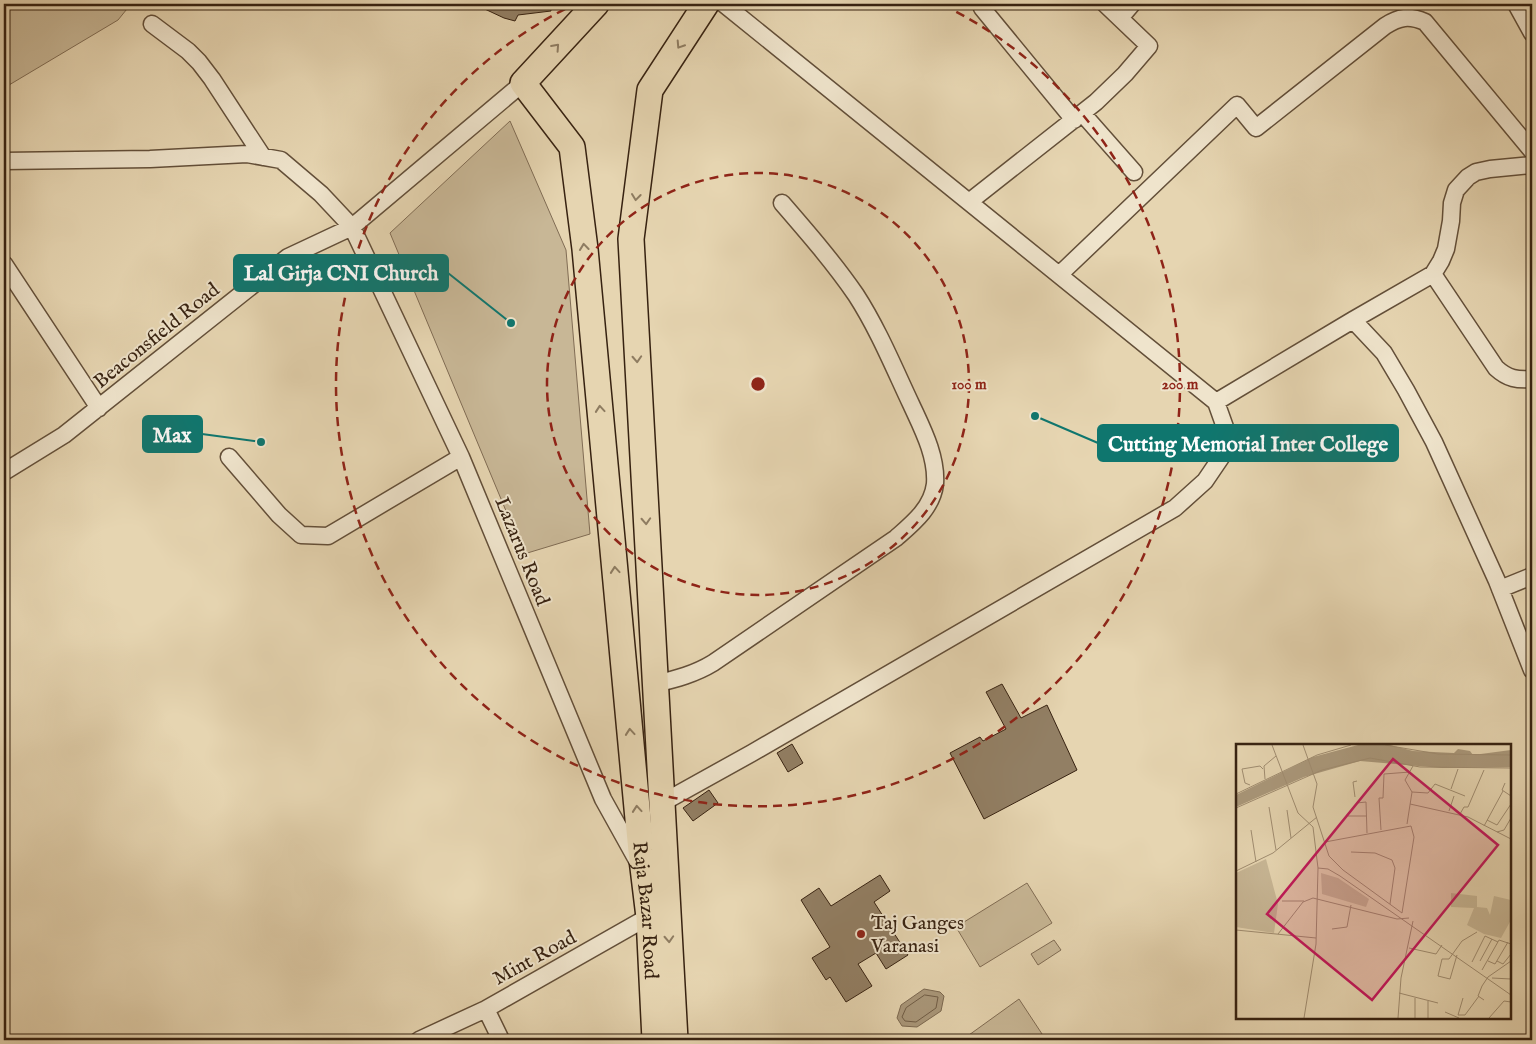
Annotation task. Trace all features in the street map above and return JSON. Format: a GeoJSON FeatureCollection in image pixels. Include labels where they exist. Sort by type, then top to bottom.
{"type":"FeatureCollection","features":[{"type":"Feature","properties":{"kind":"main road"},"geometry":{"type":"LineString","coordinates":[[523,84],[596,4]]}},
{"type":"Feature","properties":{"kind":"main road","name":"Raja Bazar Road"},"geometry":{"type":"LineString","coordinates":[[654,870],[662,803],[631,239],[650,90],[706,4]]}},
{"type":"Feature","properties":{"kind":"main road","name":"Raja Bazar Road"},"geometry":{"type":"LineString","coordinates":[[523,84],[572,147],[585,249],[635,781],[654,870],[675,1040]]}},
{"type":"Feature","properties":{"kind":"main road","name":"Raja Bazar Road"},"geometry":{"type":"LineString","coordinates":[[654,1040],[658,912]]}},
{"type":"Feature","properties":{"kind":"street"},"geometry":{"type":"LineString","coordinates":[[662,803],[752,753],[1175,508],[1205,481],[1222,456],[1226,430],[1216,402],[724,4]]}},
{"type":"Feature","properties":{"kind":"street"},"geometry":{"type":"LineString","coordinates":[[969,202],[1096,102],[1125,74],[1149,46],[1105,4]]}},
{"type":"Feature","properties":{"kind":"street"},"geometry":{"type":"LineString","coordinates":[[1120,18],[1132,4]]}},
{"type":"Feature","properties":{"kind":"street"},"geometry":{"type":"LineString","coordinates":[[1516,4],[1532,32]]}},
{"type":"Feature","properties":{"kind":"street"},"geometry":{"type":"LineString","coordinates":[[982,8],[1078,116],[1134,172]]}},
{"type":"Feature","properties":{"kind":"street"},"geometry":{"type":"LineString","coordinates":[[1060,275],[1237,105],[1256,128],[1396,19],[1404,17],[1415,18],[1425,22],[1532,151]]}},
{"type":"Feature","properties":{"kind":"street"},"geometry":{"type":"LineString","coordinates":[[152,24],[188,51],[199,62],[263,157]]}},
{"type":"Feature","properties":{"kind":"street","name":"Beaconsfield Road"},"geometry":{"type":"LineString","coordinates":[[4,472],[64,435],[288,257],[352,227],[523,84]]}},
{"type":"Feature","properties":{"kind":"street","name":"Lazarus Road"},"geometry":{"type":"LineString","coordinates":[[4,161],[150,159],[248,154],[281,160],[321,194],[352,227],[462,457],[603,799],[654,870]]}},
{"type":"Feature","properties":{"kind":"street"},"geometry":{"type":"LineString","coordinates":[[1216,402],[1433,274],[1446,249],[1452,203],[1460,185],[1468,177],[1476,172],[1532,165]]}},
{"type":"Feature","properties":{"kind":"street"},"geometry":{"type":"LineString","coordinates":[[655,684],[699,672],[896,538],[916,521],[929,504],[935,485],[934,467],[926,438],[885,348],[851,289],[828,257],[782,203]]}},
{"type":"Feature","properties":{"kind":"street"},"geometry":{"type":"LineString","coordinates":[[4,264],[99,408]]}},
{"type":"Feature","properties":{"kind":"street"},"geometry":{"type":"LineString","coordinates":[[1433,274],[1496,368],[1511,379],[1532,379]]}},
{"type":"Feature","properties":{"kind":"street"},"geometry":{"type":"LineString","coordinates":[[1353,320],[1384,353],[1434,442],[1500,589],[1532,670]]}},
{"type":"Feature","properties":{"kind":"street"},"geometry":{"type":"LineString","coordinates":[[230,457],[279,515],[301,535],[311,537],[328,536],[462,457]]}},
{"type":"Feature","properties":{"kind":"street"},"geometry":{"type":"LineString","coordinates":[[1500,589],[1532,576]]}},
{"type":"Feature","properties":{"kind":"street","name":"Mint Road"},"geometry":{"type":"LineString","coordinates":[[419,1040],[486,1009],[658,912]]}},
{"type":"Feature","properties":{"kind":"street"},"geometry":{"type":"LineString","coordinates":[[486,1009],[501,1040]]}},
{"type":"Feature","properties":{"kind":"shaded area"},"geometry":{"type":"Polygon","coordinates":[[[4,4],[131,4],[118,20],[4,88],[4,4]]]}},
{"type":"Feature","properties":{"kind":"shaded area"},"geometry":{"type":"Polygon","coordinates":[[[510,121],[566,250],[590,534],[524,554],[390,233],[510,121]]]}},
{"type":"Feature","properties":{"kind":"shaded area"},"geometry":{"type":"Polygon","coordinates":[[[1027,883],[1052,923],[980,967],[956,927],[1027,883]]]}},
{"type":"Feature","properties":{"kind":"shaded area"},"geometry":{"type":"Polygon","coordinates":[[[1054,940],[1061,950],[1038,965],[1031,954],[1054,940]]]}},
{"type":"Feature","properties":{"kind":"shaded area"},"geometry":{"type":"Polygon","coordinates":[[[1019,999],[1046,1040],[962,1040],[1019,999]]]}},
{"type":"Feature","properties":{"kind":"water"},"geometry":{"type":"Polygon","coordinates":[[[924,989],[940,992],[944,996],[941,1011],[917,1027],[902,1026],[897,1018],[901,1005],[924,989]]]}},
{"type":"Feature","properties":{"kind":"building"},"geometry":{"type":"Polygon","coordinates":[[[474,4],[550,4],[551,11],[518,15],[515,21],[474,4]]]}},
{"type":"Feature","properties":{"kind":"building"},"geometry":{"type":"Polygon","coordinates":[[[1002,684],[1021,718],[1047,705],[1077,770],[984,819],[950,753],[980,737],[983,741],[1006,729],[986,692],[1002,684]]]}},
{"type":"Feature","properties":{"kind":"building"},"geometry":{"type":"Polygon","coordinates":[[[792,744],[803,763],[788,772],[777,753],[792,744]]]}},
{"type":"Feature","properties":{"kind":"building"},"geometry":{"type":"Polygon","coordinates":[[[709,790],[718,803],[693,821],[683,808],[709,790]]]}},
{"type":"Feature","properties":{"kind":"building"},"geometry":{"type":"Polygon","coordinates":[[[880,875],[890,891],[874,902],[908,955],[886,969],[876,953],[858,964],[872,986],[846,1002],[830,977],[826,980],[812,958],[830,947],[801,900],[819,888],[831,906],[880,875]]]}},
{"type":"Feature","properties":{"kind":"place","name":"Lal Girja CNI Church"},"geometry":{"type":"Point","coordinates":[511,323]}},
{"type":"Feature","properties":{"kind":"place","name":"Cutting Memorial Inter College"},"geometry":{"type":"Point","coordinates":[1035,416]}},
{"type":"Feature","properties":{"kind":"place","name":"Max"},"geometry":{"type":"Point","coordinates":[261,442]}},
{"type":"Feature","properties":{"kind":"place","name":"Taj Ganges Varanasi"},"geometry":{"type":"Point","coordinates":[861,934]}}]}
